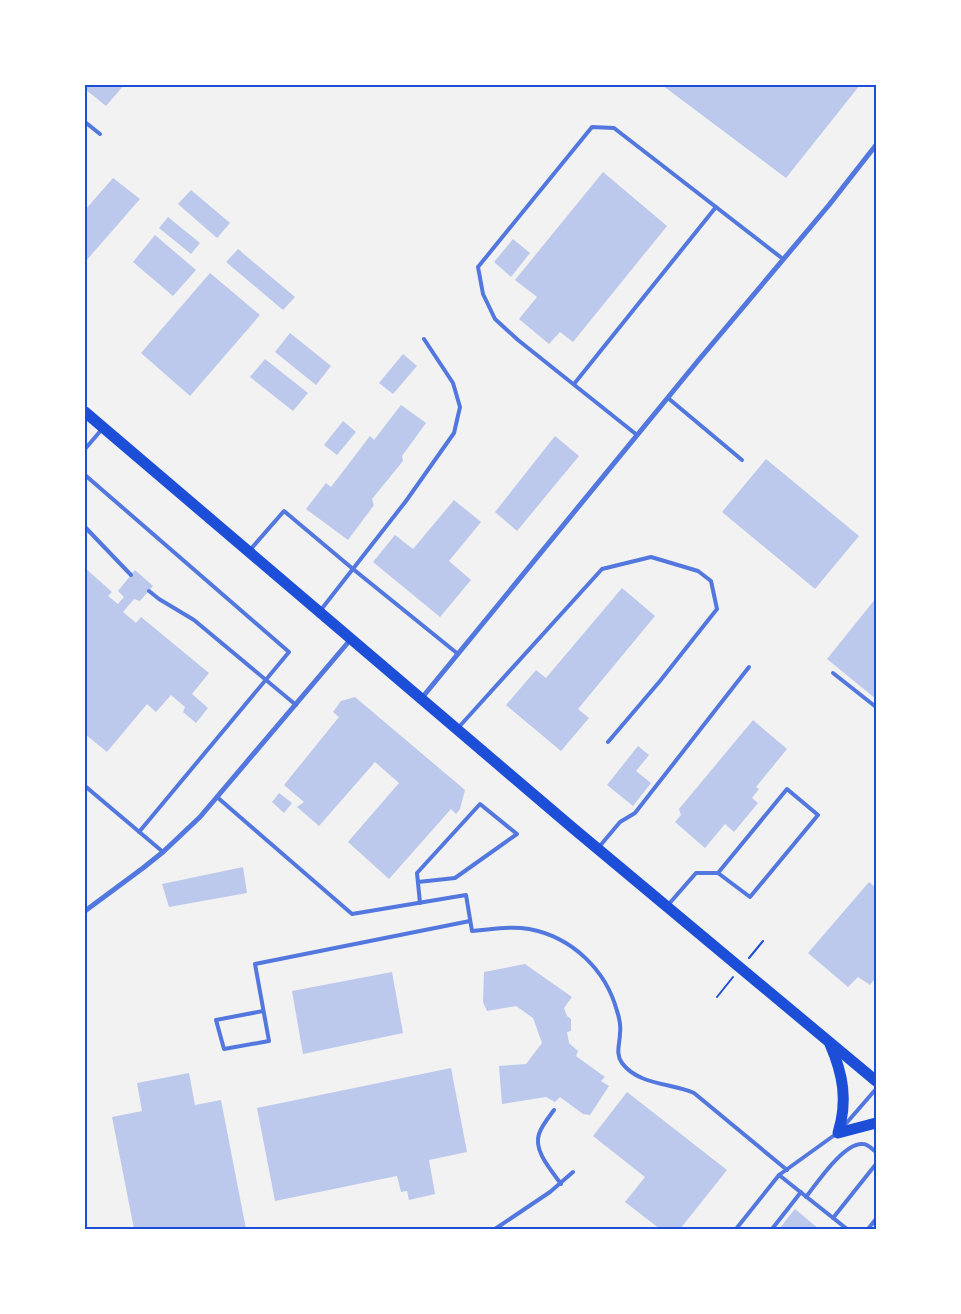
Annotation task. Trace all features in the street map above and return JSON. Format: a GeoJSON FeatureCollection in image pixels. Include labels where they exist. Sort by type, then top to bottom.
{"type":"FeatureCollection","features":[{"type":"Feature","properties":{"kind":"main road"},"geometry":{"type":"LineString","coordinates":[[85,412],[598,849],[876,1081]]}},
{"type":"Feature","properties":{"kind":"main road"},"geometry":{"type":"LineString","coordinates":[[829,1042],[838,1062],[844,1088],[844,1108],[838,1133],[876,1123]]}},
{"type":"Feature","properties":{"kind":"street"},"geometry":{"type":"LineString","coordinates":[[421,699],[829,205],[876,145]]}},
{"type":"Feature","properties":{"kind":"street"},"geometry":{"type":"LineString","coordinates":[[85,911],[163,852],[200,817],[351,638]]}},
{"type":"Feature","properties":{"kind":"lane"},"geometry":{"type":"LineString","coordinates":[[85,122],[100,134]]}},
{"type":"Feature","properties":{"kind":"lane"},"geometry":{"type":"LineString","coordinates":[[638,435],[518,340],[495,319],[483,294],[478,267],[592,128],[614,128],[783,259]]}},
{"type":"Feature","properties":{"kind":"lane"},"geometry":{"type":"LineString","coordinates":[[574,384],[716,207]]}},
{"type":"Feature","properties":{"kind":"lane"},"geometry":{"type":"LineString","coordinates":[[320,611],[406,501],[454,433],[460,407],[453,383],[424,339]]}},
{"type":"Feature","properties":{"kind":"lane"},"geometry":{"type":"LineString","coordinates":[[668,398],[742,460]]}},
{"type":"Feature","properties":{"kind":"lane"},"geometry":{"type":"LineString","coordinates":[[85,450],[103,428]]}},
{"type":"Feature","properties":{"kind":"lane"},"geometry":{"type":"LineString","coordinates":[[85,475],[289,652],[139,832]]}},
{"type":"Feature","properties":{"kind":"lane"},"geometry":{"type":"LineString","coordinates":[[249,551],[284,511],[458,654]]}},
{"type":"Feature","properties":{"kind":"lane"},"geometry":{"type":"LineString","coordinates":[[85,527],[130,575]]}},
{"type":"Feature","properties":{"kind":"lane"},"geometry":{"type":"LineString","coordinates":[[457,729],[602,569],[651,557],[698,571],[710,582],[717,609],[660,681],[608,742]]}},
{"type":"Feature","properties":{"kind":"lane"},"geometry":{"type":"LineString","coordinates":[[149,591],[194,620],[296,705]]}},
{"type":"Feature","properties":{"kind":"lane"},"geometry":{"type":"LineString","coordinates":[[598,849],[620,822],[635,813],[749,667]]}},
{"type":"Feature","properties":{"kind":"lane"},"geometry":{"type":"LineString","coordinates":[[833,673],[876,707]]}},
{"type":"Feature","properties":{"kind":"lane"},"geometry":{"type":"LineString","coordinates":[[85,786],[163,852]]}},
{"type":"Feature","properties":{"kind":"lane"},"geometry":{"type":"LineString","coordinates":[[666,906],[696,874],[718,873],[750,897],[818,815],[786,788],[718,873]]}},
{"type":"Feature","properties":{"kind":"lane"},"geometry":{"type":"LineString","coordinates":[[216,797],[352,914],[466,895],[472,931],[507,927],[530,929],[550,936],[583,954],[599,972],[611,994],[617,1011],[620,1033],[617,1052],[622,1063],[639,1078],[681,1087],[694,1093],[787,1170]]}},
{"type":"Feature","properties":{"kind":"lane"},"geometry":{"type":"LineString","coordinates":[[418,882],[455,878],[517,834],[480,804],[417,873],[420,903]]}},
{"type":"Feature","properties":{"kind":"lane"},"geometry":{"type":"LineString","coordinates":[[263,1011],[216,1020],[224,1049],[269,1041],[255,964],[470,921]]}},
{"type":"Feature","properties":{"kind":"lane"},"geometry":{"type":"LineString","coordinates":[[736,1229],[780,1175],[838,1133],[876,1090]]}},
{"type":"Feature","properties":{"kind":"lane"},"geometry":{"type":"LineString","coordinates":[[554,1110],[542,1129],[538,1142],[546,1162],[561,1184]]}},
{"type":"Feature","properties":{"kind":"lane"},"geometry":{"type":"LineString","coordinates":[[806,1197],[849,1148],[861,1143],[876,1152]]}},
{"type":"Feature","properties":{"kind":"lane"},"geometry":{"type":"LineString","coordinates":[[833,1218],[876,1164]]}},
{"type":"Feature","properties":{"kind":"lane"},"geometry":{"type":"LineString","coordinates":[[495,1229],[561,1184],[573,1172]]}},
{"type":"Feature","properties":{"kind":"lane"},"geometry":{"type":"LineString","coordinates":[[780,1175],[847,1229]]}},
{"type":"Feature","properties":{"kind":"lane"},"geometry":{"type":"LineString","coordinates":[[772,1229],[801,1192]]}},
{"type":"Feature","properties":{"kind":"lane"},"geometry":{"type":"LineString","coordinates":[[868,1229],[876,1219]]}},
{"type":"Feature","properties":{"kind":"path"},"geometry":{"type":"LineString","coordinates":[[754,952],[763,941]]}},
{"type":"Feature","properties":{"kind":"path"},"geometry":{"type":"LineString","coordinates":[[717,997],[727,985]]}},
{"type":"Feature","properties":{"kind":"building"},"geometry":{"type":"Polygon","coordinates":[[[85,85],[124,85],[106,106],[85,89],[85,85]]]}},
{"type":"Feature","properties":{"kind":"building"},"geometry":{"type":"Polygon","coordinates":[[[662,85],[860,85],[786,178],[662,85]]]}},
{"type":"Feature","properties":{"kind":"building"},"geometry":{"type":"Polygon","coordinates":[[[603,172],[667,226],[573,342],[560,332],[549,344],[519,319],[537,297],[515,280],[603,172]]]}},
{"type":"Feature","properties":{"kind":"building"},"geometry":{"type":"Polygon","coordinates":[[[113,178],[140,199],[85,262],[85,210],[113,178]]]}},
{"type":"Feature","properties":{"kind":"building"},"geometry":{"type":"Polygon","coordinates":[[[191,190],[230,223],[217,238],[178,204],[191,190]]]}},
{"type":"Feature","properties":{"kind":"building"},"geometry":{"type":"Polygon","coordinates":[[[168,217],[200,243],[191,254],[159,228],[168,217]]]}},
{"type":"Feature","properties":{"kind":"building"},"geometry":{"type":"Polygon","coordinates":[[[155,235],[196,270],[173,296],[133,262],[155,235]]]}},
{"type":"Feature","properties":{"kind":"building"},"geometry":{"type":"Polygon","coordinates":[[[513,239],[530,253],[511,277],[494,262],[513,239]]]}},
{"type":"Feature","properties":{"kind":"building"},"geometry":{"type":"Polygon","coordinates":[[[238,249],[295,297],[283,310],[226,262],[238,249]]]}},
{"type":"Feature","properties":{"kind":"building"},"geometry":{"type":"Polygon","coordinates":[[[210,273],[260,315],[190,396],[141,353],[210,273]]]}},
{"type":"Feature","properties":{"kind":"building"},"geometry":{"type":"Polygon","coordinates":[[[290,333],[331,366],[316,385],[275,352],[290,333]]]}},
{"type":"Feature","properties":{"kind":"building"},"geometry":{"type":"Polygon","coordinates":[[[403,354],[417,366],[393,394],[379,383],[403,354]]]}},
{"type":"Feature","properties":{"kind":"building"},"geometry":{"type":"Polygon","coordinates":[[[265,359],[308,393],[293,411],[250,377],[265,359]]]}},
{"type":"Feature","properties":{"kind":"building"},"geometry":{"type":"Polygon","coordinates":[[[401,405],[426,423],[402,456],[403,461],[372,499],[374,505],[348,540],[306,509],[326,483],[331,487],[370,436],[374,440],[401,405]]]}},
{"type":"Feature","properties":{"kind":"building"},"geometry":{"type":"Polygon","coordinates":[[[343,421],[356,432],[337,455],[324,445],[343,421]]]}},
{"type":"Feature","properties":{"kind":"building"},"geometry":{"type":"Polygon","coordinates":[[[555,436],[579,456],[517,531],[495,512],[555,436]]]}},
{"type":"Feature","properties":{"kind":"building"},"geometry":{"type":"Polygon","coordinates":[[[766,459],[859,536],[815,589],[722,512],[766,459]]]}},
{"type":"Feature","properties":{"kind":"building"},"geometry":{"type":"Polygon","coordinates":[[[454,500],[481,522],[449,561],[471,580],[440,617],[373,562],[395,535],[413,549],[454,500]]]}},
{"type":"Feature","properties":{"kind":"building"},"geometry":{"type":"Polygon","coordinates":[[[85,568],[112,592],[108,596],[118,604],[124,597],[118,591],[135,570],[153,586],[140,601],[134,599],[123,612],[136,623],[141,617],[209,673],[192,694],[208,708],[196,723],[183,712],[185,707],[171,695],[156,712],[147,704],[107,752],[85,734],[85,568]]]}},
{"type":"Feature","properties":{"kind":"building"},"geometry":{"type":"Polygon","coordinates":[[[622,588],[655,616],[578,709],[589,718],[561,751],[506,705],[536,670],[546,678],[622,588]]]}},
{"type":"Feature","properties":{"kind":"building"},"geometry":{"type":"Polygon","coordinates":[[[876,598],[876,699],[827,659],[876,598]]]}},
{"type":"Feature","properties":{"kind":"building"},"geometry":{"type":"Polygon","coordinates":[[[355,697],[465,790],[460,809],[456,814],[451,809],[389,879],[348,842],[399,783],[375,762],[319,826],[297,807],[304,802],[284,785],[339,717],[333,712],[341,701],[355,697]]]}},
{"type":"Feature","properties":{"kind":"building"},"geometry":{"type":"Polygon","coordinates":[[[753,720],[787,749],[756,787],[759,789],[752,798],[758,803],[734,832],[725,824],[705,848],[675,822],[681,815],[679,809],[753,720]]]}},
{"type":"Feature","properties":{"kind":"building"},"geometry":{"type":"Polygon","coordinates":[[[638,746],[649,755],[636,771],[651,783],[633,806],[607,785],[638,746]]]}},
{"type":"Feature","properties":{"kind":"building"},"geometry":{"type":"Polygon","coordinates":[[[279,793],[292,803],[284,813],[272,802],[279,793]]]}},
{"type":"Feature","properties":{"kind":"building"},"geometry":{"type":"Polygon","coordinates":[[[243,867],[247,893],[169,907],[162,884],[243,867]]]}},
{"type":"Feature","properties":{"kind":"building"},"geometry":{"type":"Polygon","coordinates":[[[869,882],[876,888],[876,977],[870,985],[858,977],[848,987],[808,953],[869,882]]]}},
{"type":"Feature","properties":{"kind":"building"},"geometry":{"type":"Polygon","coordinates":[[[525,964],[572,997],[564,1008],[567,1016],[571,1019],[571,1031],[567,1032],[569,1043],[578,1051],[576,1056],[605,1077],[601,1081],[609,1086],[590,1115],[583,1114],[560,1097],[555,1102],[546,1097],[502,1104],[499,1066],[526,1064],[542,1043],[533,1018],[516,1006],[487,1011],[483,1002],[484,972],[525,964]]]}},
{"type":"Feature","properties":{"kind":"building"},"geometry":{"type":"Polygon","coordinates":[[[392,972],[403,1033],[303,1054],[292,991],[392,972]]]}},
{"type":"Feature","properties":{"kind":"building"},"geometry":{"type":"Polygon","coordinates":[[[451,1068],[467,1152],[429,1160],[435,1194],[409,1200],[407,1191],[401,1192],[397,1176],[275,1201],[257,1108],[451,1068]]]}},
{"type":"Feature","properties":{"kind":"building"},"geometry":{"type":"Polygon","coordinates":[[[189,1073],[195,1105],[221,1100],[246,1229],[134,1229],[112,1117],[142,1111],[137,1083],[189,1073]]]}},
{"type":"Feature","properties":{"kind":"building"},"geometry":{"type":"Polygon","coordinates":[[[627,1092],[727,1170],[680,1229],[660,1229],[625,1202],[645,1177],[593,1136],[627,1092]]]}},
{"type":"Feature","properties":{"kind":"building"},"geometry":{"type":"Polygon","coordinates":[[[795,1209],[819,1229],[779,1229],[795,1209]]]}}]}
